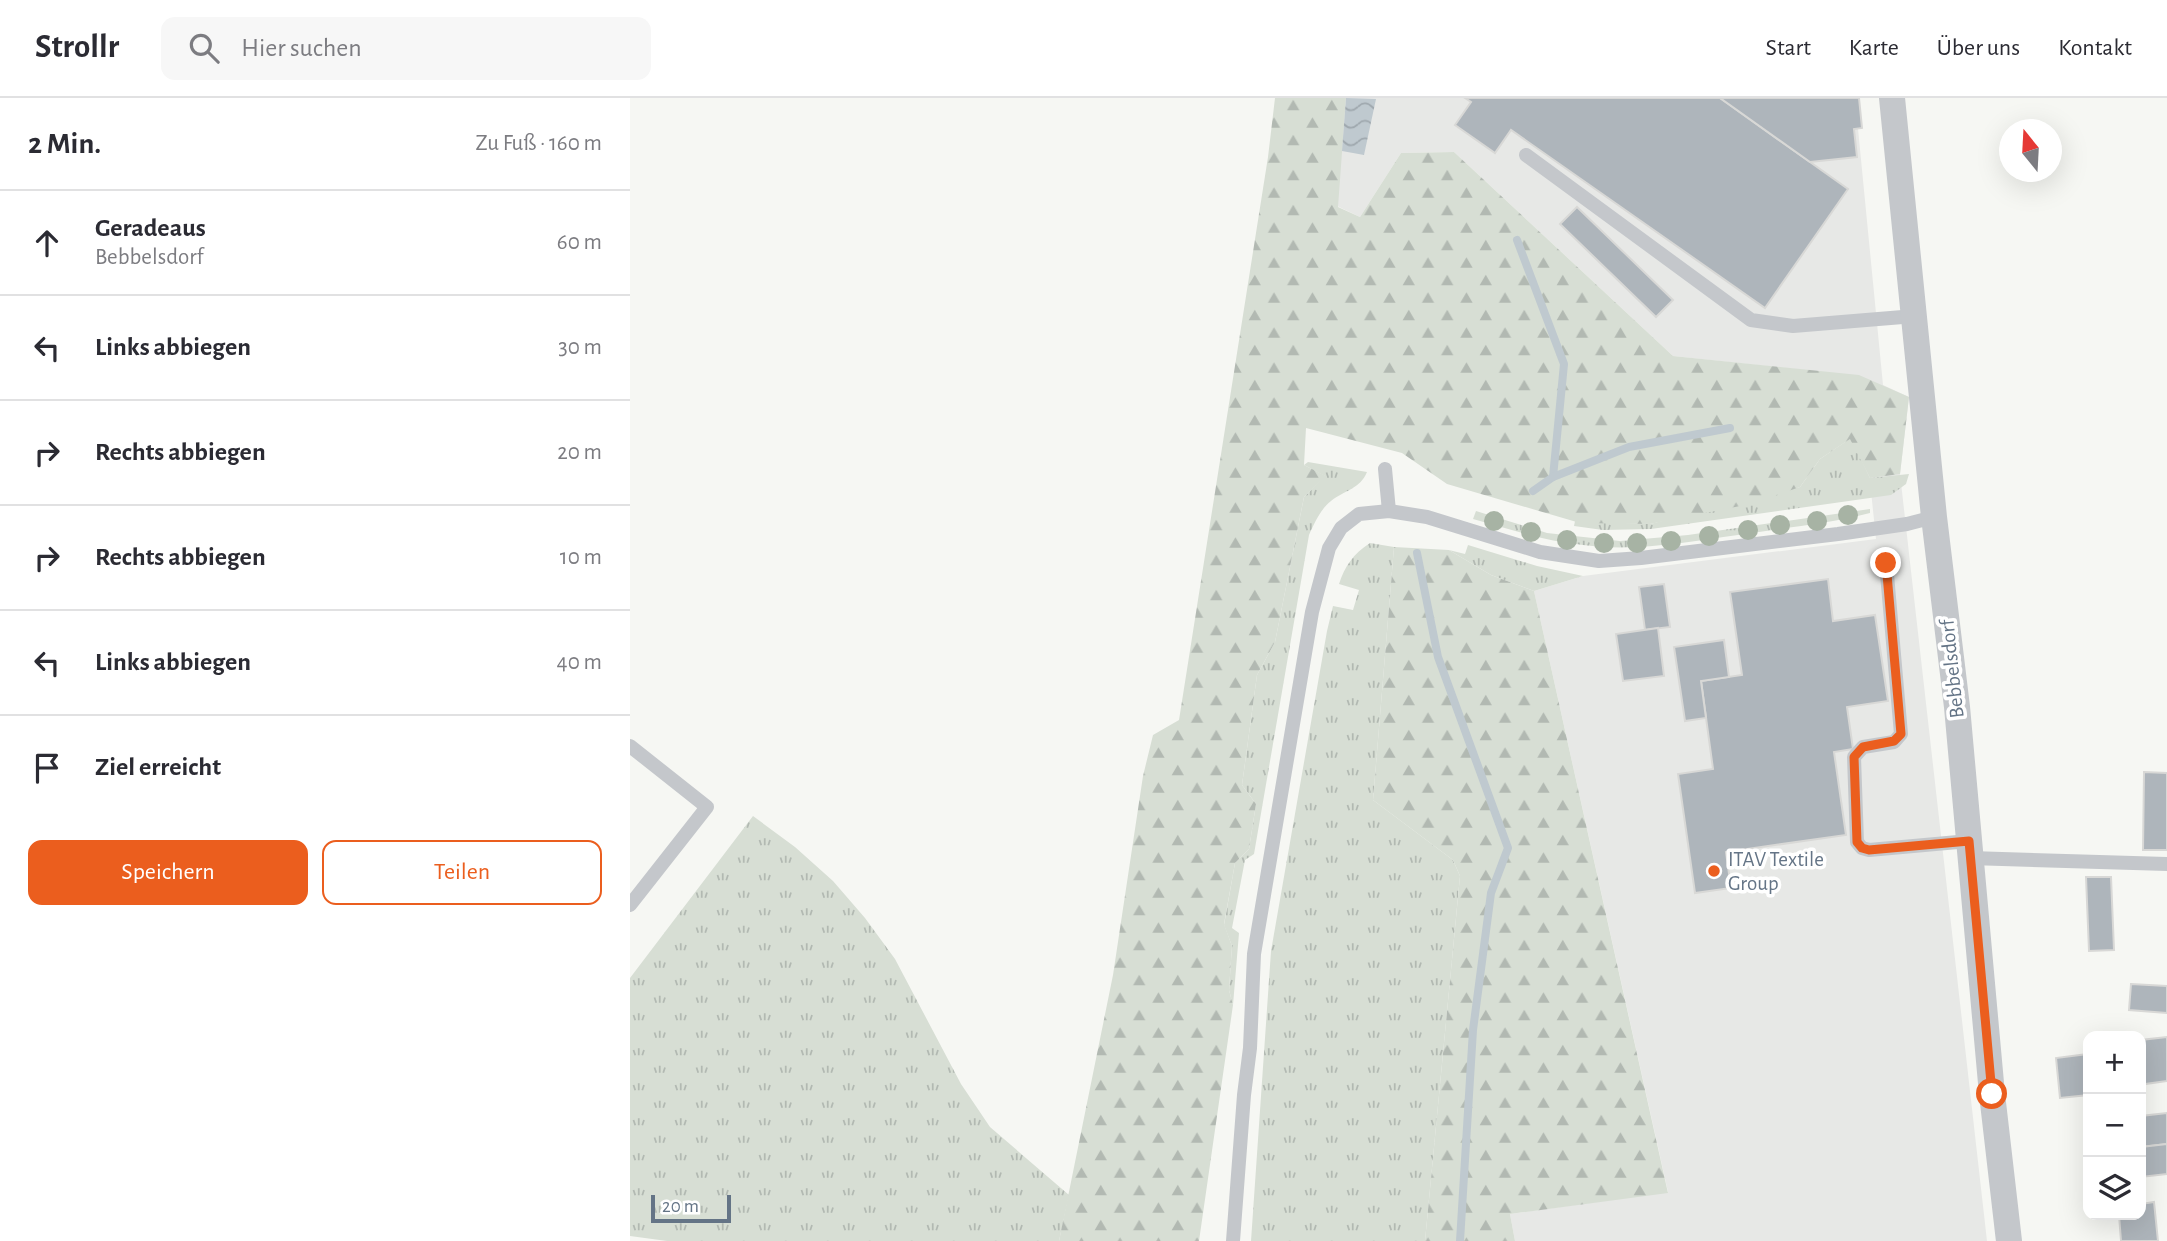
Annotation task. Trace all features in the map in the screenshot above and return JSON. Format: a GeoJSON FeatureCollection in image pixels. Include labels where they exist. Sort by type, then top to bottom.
{"type":"FeatureCollection","features":[{"type":"Feature","properties":{"kind":"street","name":"Bebbelsdorf"},"geometry":{"type":"LineString","coordinates":[[1892,98],[1934,517],[1957,707],[1992,1094],[2009,1241]]}},
{"type":"Feature","properties":{"kind":"lane"},"geometry":{"type":"LineString","coordinates":[[1526,155],[1752,320],[1793,326],[1914,316]]}},
{"type":"Feature","properties":{"kind":"lane"},"geometry":{"type":"LineString","coordinates":[[1385,469],[1389,511]]}},
{"type":"Feature","properties":{"kind":"lane"},"geometry":{"type":"LineString","coordinates":[[1233,1241],[1250,1048],[1254,954],[1312,612],[1329,548],[1341,528],[1359,514],[1389,511],[1427,517],[1540,552],[1599,561],[1838,534],[1907,524],[1934,517]]}},
{"type":"Feature","properties":{"kind":"lane"},"geometry":{"type":"LineString","coordinates":[[1886,563],[1901,734],[1894,741],[1863,747],[1854,757],[1857,842],[1862,848],[1970,849],[2167,864]]}},
{"type":"Feature","properties":{"kind":"lane"},"geometry":{"type":"LineString","coordinates":[[630,746],[707,807],[630,905]]}},
{"type":"Feature","properties":{"kind":"shaded area"},"geometry":{"type":"Polygon","coordinates":[[[1346,98],[1855,98],[1883,385],[1909,397],[1900,474],[1987,1241],[1515,1241],[1510,1214],[1668,1192],[1534,591],[1583,576],[1876,539],[1859,376],[1673,356],[1454,152],[1401,153],[1360,217],[1337,206],[1346,98]]]}},
{"type":"Feature","properties":{"kind":"green space"},"geometry":{"type":"Polygon","coordinates":[[[1275,98],[1346,98],[1338,207],[1360,217],[1401,153],[1454,152],[1673,356],[1859,375],[1909,397],[1900,474],[1870,478],[1850,439],[1820,459],[1800,487],[1750,504],[1650,524],[1580,523],[1447,484],[1402,453],[1306,428],[1304,465],[1326,476],[1304,497],[1275,642],[1257,675],[1242,785],[1256,804],[1249,849],[1235,863],[1224,924],[1232,946],[1229,990],[1233,1005],[1199,1241],[1059,1241],[1113,975],[1143,776],[1153,735],[1179,720],[1275,98]]]}},
{"type":"Feature","properties":{"kind":"green space"},"geometry":{"type":"Polygon","coordinates":[[[1851,438],[1870,478],[1909,474],[1906,484],[1891,495],[1651,529],[1603,530],[1574,526],[1575,521],[1650,524],[1800,487],[1820,459],[1851,438]]]}},
{"type":"Feature","properties":{"kind":"green space"},"geometry":{"type":"Polygon","coordinates":[[[1308,462],[1367,472],[1356,486],[1327,505],[1309,535],[1254,854],[1245,860],[1232,928],[1239,933],[1233,1005],[1229,990],[1232,946],[1224,925],[1235,863],[1249,849],[1256,804],[1242,785],[1257,675],[1275,642],[1304,497],[1325,476],[1304,465],[1308,462]]]}},
{"type":"Feature","properties":{"kind":"green space"},"geometry":{"type":"Polygon","coordinates":[[[1870,509],[1870,513],[1821,523],[1641,547],[1602,547],[1555,541],[1473,519],[1476,511],[1547,533],[1620,541],[1688,535],[1870,509]]]}},
{"type":"Feature","properties":{"kind":"green space"},"geometry":{"type":"Polygon","coordinates":[[[1370,543],[1394,547],[1373,800],[1453,860],[1460,876],[1425,1241],[1251,1241],[1271,951],[1333,606],[1353,610],[1359,590],[1339,584],[1350,561],[1370,543]]]}},
{"type":"Feature","properties":{"kind":"green space"},"geometry":{"type":"Polygon","coordinates":[[[1468,545],[1537,566],[1583,576],[1534,591],[1491,575],[1449,550],[1465,554],[1468,545]]]}},
{"type":"Feature","properties":{"kind":"green space"},"geometry":{"type":"Polygon","coordinates":[[[1394,547],[1449,550],[1491,575],[1534,591],[1668,1193],[1510,1214],[1515,1241],[1425,1241],[1460,876],[1453,860],[1373,800],[1394,547]]]}},
{"type":"Feature","properties":{"kind":"green space"},"geometry":{"type":"Polygon","coordinates":[[[753,816],[795,847],[833,881],[865,918],[895,959],[961,1084],[990,1127],[1069,1195],[1059,1241],[667,1241],[630,1236],[630,978],[753,816]]]}},
{"type":"Feature","properties":{"kind":"water"},"geometry":{"type":"Polygon","coordinates":[[[1346,98],[1376,99],[1364,155],[1342,151],[1346,98]]]}},
{"type":"Feature","properties":{"kind":"building"},"geometry":{"type":"Polygon","coordinates":[[[1465,98],[1720,98],[1848,189],[1765,308],[1511,130],[1495,153],[1455,125],[1471,102],[1465,98]]]}},
{"type":"Feature","properties":{"kind":"building"},"geometry":{"type":"Polygon","coordinates":[[[1720,98],[1859,98],[1862,128],[1854,129],[1857,157],[1810,162],[1720,98]]]}},
{"type":"Feature","properties":{"kind":"building"},"geometry":{"type":"Polygon","coordinates":[[[1577,207],[1673,300],[1656,317],[1560,224],[1577,207]]]}},
{"type":"Feature","properties":{"kind":"building"},"geometry":{"type":"Polygon","coordinates":[[[1828,579],[1833,621],[1875,615],[1888,701],[1847,707],[1853,749],[1834,752],[1846,835],[1726,852],[1731,888],[1695,893],[1678,774],[1713,769],[1701,681],[1742,675],[1730,592],[1828,579]]]}},
{"type":"Feature","properties":{"kind":"building"},"geometry":{"type":"Polygon","coordinates":[[[1664,584],[1670,627],[1645,630],[1639,587],[1664,584]]]}},
{"type":"Feature","properties":{"kind":"building"},"geometry":{"type":"Polygon","coordinates":[[[1658,628],[1664,676],[1623,681],[1616,634],[1658,628]]]}},
{"type":"Feature","properties":{"kind":"building"},"geometry":{"type":"Polygon","coordinates":[[[1724,640],[1729,677],[1701,681],[1706,718],[1685,721],[1674,647],[1724,640]]]}},
{"type":"Feature","properties":{"kind":"building"},"geometry":{"type":"Polygon","coordinates":[[[2144,772],[2167,773],[2167,850],[2143,850],[2144,772]]]}},
{"type":"Feature","properties":{"kind":"building"},"geometry":{"type":"Polygon","coordinates":[[[2086,877],[2111,877],[2114,950],[2089,951],[2086,877]]]}},
{"type":"Feature","properties":{"kind":"building"},"geometry":{"type":"Polygon","coordinates":[[[2131,984],[2167,986],[2167,1013],[2129,1010],[2131,984]]]}},
{"type":"Feature","properties":{"kind":"building"},"geometry":{"type":"Polygon","coordinates":[[[2167,1037],[2167,1081],[2146,1084],[2146,1039],[2167,1037]]]}},
{"type":"Feature","properties":{"kind":"building"},"geometry":{"type":"Polygon","coordinates":[[[2083,1055],[2083,1096],[2060,1098],[2056,1058],[2083,1055]]]}},
{"type":"Feature","properties":{"kind":"building"},"geometry":{"type":"Polygon","coordinates":[[[2167,1113],[2167,1144],[2146,1146],[2146,1115],[2167,1113]]]}},
{"type":"Feature","properties":{"kind":"building"},"geometry":{"type":"Polygon","coordinates":[[[2167,1144],[2167,1174],[2146,1176],[2146,1146],[2167,1144]]]}},
{"type":"Feature","properties":{"kind":"building"},"geometry":{"type":"Polygon","coordinates":[[[2154,1202],[2158,1241],[2121,1241],[2119,1220],[2146,1220],[2146,1203],[2154,1202]]]}},
{"type":"Feature","properties":{"kind":"waterway"},"geometry":{"type":"LineString","coordinates":[[1517,240],[1564,364],[1553,477],[1533,491]]}},
{"type":"Feature","properties":{"kind":"waterway"},"geometry":{"type":"LineString","coordinates":[[1553,477],[1629,447],[1730,428]]}},
{"type":"Feature","properties":{"kind":"waterway"},"geometry":{"type":"LineString","coordinates":[[1417,553],[1438,657],[1508,848],[1491,893],[1473,1030],[1460,1241]]}},
{"type":"Feature","properties":{"kind":"place","name":"ITAV Textile Group"},"geometry":{"type":"Point","coordinates":[1714,871]}},
{"type":"Feature","properties":{"kind":"route"},"geometry":{"type":"LineString","coordinates":[[1886,563],[1901,734],[1894,741],[1863,747],[1854,757],[1857,842],[1862,848],[1869,850],[1969,841],[1992,1094]]}}]}
